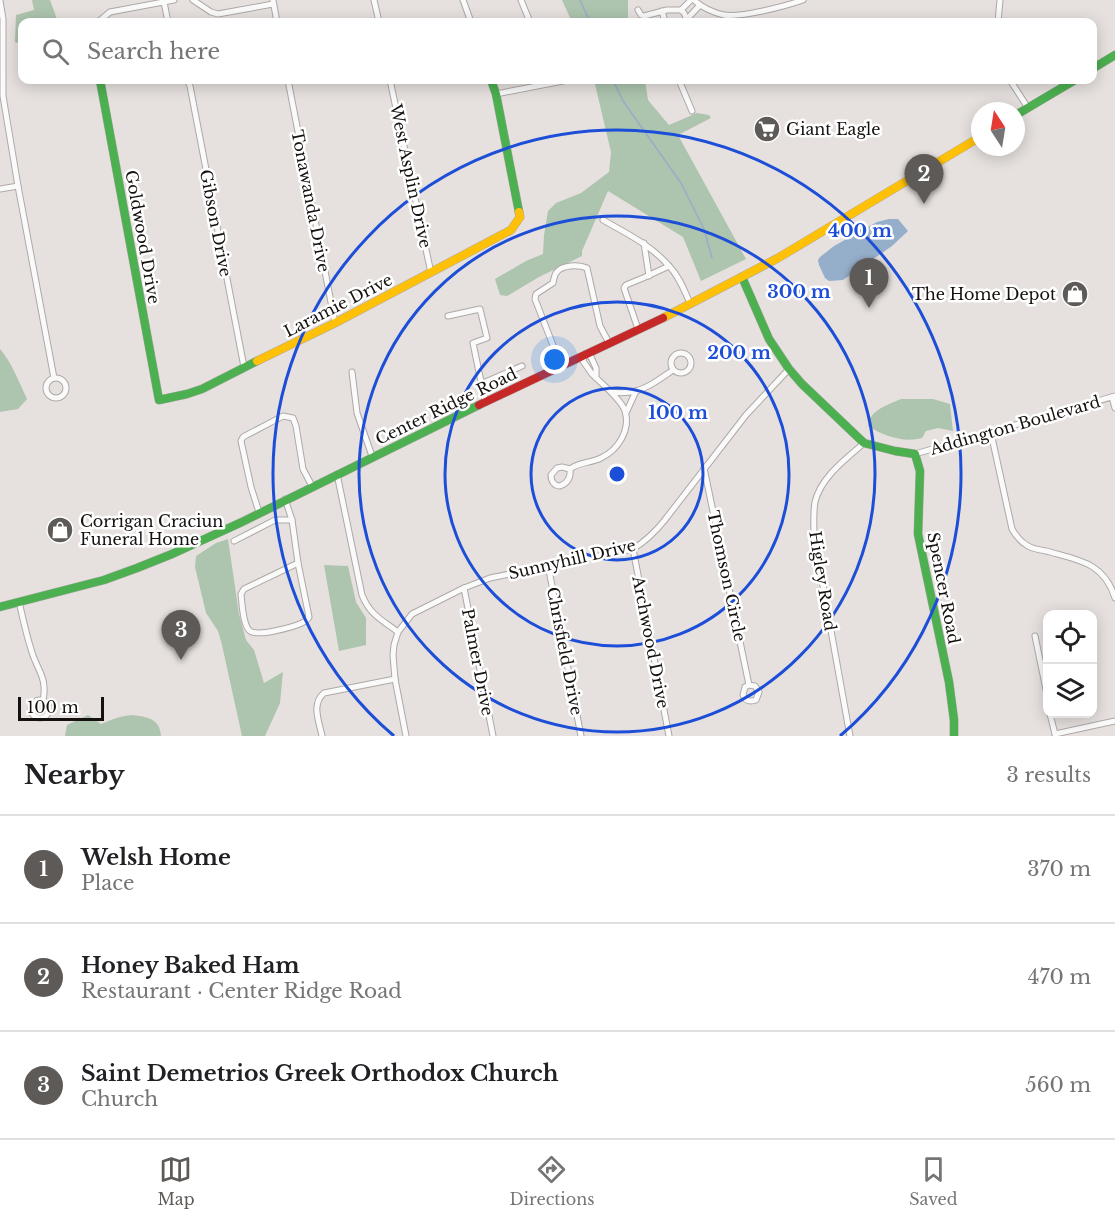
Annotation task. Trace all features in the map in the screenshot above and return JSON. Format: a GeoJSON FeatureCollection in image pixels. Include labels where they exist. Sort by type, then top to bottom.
{"type":"FeatureCollection","features":[{"type":"Feature","properties":{"kind":"street"},"geometry":{"type":"LineString","coordinates":[[103,18],[110,12],[174,0]]}},
{"type":"Feature","properties":{"kind":"street"},"geometry":{"type":"LineString","coordinates":[[193,0],[218,14],[273,2],[276,18]]}},
{"type":"Feature","properties":{"kind":"street"},"geometry":{"type":"LineString","coordinates":[[374,0],[378,18]]}},
{"type":"Feature","properties":{"kind":"street"},"geometry":{"type":"LineString","coordinates":[[463,0],[470,18]]}},
{"type":"Feature","properties":{"kind":"street"},"geometry":{"type":"LineString","coordinates":[[521,0],[528,18]]}},
{"type":"Feature","properties":{"kind":"street"},"geometry":{"type":"LineString","coordinates":[[638,10],[643,16],[662,11],[681,10],[692,0],[724,15],[756,12],[803,0]]}},
{"type":"Feature","properties":{"kind":"street"},"geometry":{"type":"LineString","coordinates":[[998,18],[1000,0]]}},
{"type":"Feature","properties":{"kind":"street"},"geometry":{"type":"LineString","coordinates":[[0,1],[3,19],[3,96],[54,378]]}},
{"type":"Feature","properties":{"kind":"street"},"geometry":{"type":"LineString","coordinates":[[164,2],[167,18]]}},
{"type":"Feature","properties":{"kind":"street"},"geometry":{"type":"LineString","coordinates":[[690,18],[700,5]]}},
{"type":"Feature","properties":{"kind":"street"},"geometry":{"type":"LineString","coordinates":[[681,10],[686,18]]}},
{"type":"Feature","properties":{"kind":"street"},"geometry":{"type":"LineString","coordinates":[[662,11],[663,18]]}},
{"type":"Feature","properties":{"kind":"street"},"geometry":{"type":"LineString","coordinates":[[1097,66],[1115,56]]}},
{"type":"Feature","properties":{"kind":"street","name":"Goldwood Drive"},"geometry":{"type":"LineString","coordinates":[[101,84],[159,400]]}},
{"type":"Feature","properties":{"kind":"street","name":"Gibson Drive"},"geometry":{"type":"LineString","coordinates":[[189,84],[244,367]]}},
{"type":"Feature","properties":{"kind":"street","name":"Tonawanda Drive"},"geometry":{"type":"LineString","coordinates":[[289,84],[335,323]]}},
{"type":"Feature","properties":{"kind":"street","name":"West Asplin Drive"},"geometry":{"type":"LineString","coordinates":[[391,84],[431,273]]}},
{"type":"Feature","properties":{"kind":"street"},"geometry":{"type":"LineString","coordinates":[[492,84],[496,94],[547,84]]}},
{"type":"Feature","properties":{"kind":"street"},"geometry":{"type":"LineString","coordinates":[[681,84],[692,111]]}},
{"type":"Feature","properties":{"kind":"street"},"geometry":{"type":"LineString","coordinates":[[1013,84],[1028,108]]}},
{"type":"Feature","properties":{"kind":"street"},"geometry":{"type":"LineString","coordinates":[[1025,110],[1068,84]]}},
{"type":"Feature","properties":{"kind":"street","name":"Laramie Drive"},"geometry":{"type":"LineString","coordinates":[[159,400],[202,388],[335,323],[512,230],[520,217],[496,94]]}},
{"type":"Feature","properties":{"kind":"street","name":"Center Ridge Road"},"geometry":{"type":"LineString","coordinates":[[0,607],[97,582],[192,545],[742,277],[800,245],[971,142]]}},
{"type":"Feature","properties":{"kind":"street"},"geometry":{"type":"LineString","coordinates":[[0,189],[18,186]]}},
{"type":"Feature","properties":{"kind":"street"},"geometry":{"type":"LineString","coordinates":[[603,219],[652,249],[679,280],[690,303]]}},
{"type":"Feature","properties":{"kind":"street"},"geometry":{"type":"LineString","coordinates":[[644,243],[649,276]]}},
{"type":"Feature","properties":{"kind":"street"},"geometry":{"type":"LineString","coordinates":[[561,366],[535,299],[536,294],[553,283],[555,274],[559,270],[580,265],[587,268],[600,326],[609,343]]}},
{"type":"Feature","properties":{"kind":"street"},"geometry":{"type":"LineString","coordinates":[[638,329],[624,288],[626,285],[669,266]]}},
{"type":"Feature","properties":{"kind":"street"},"geometry":{"type":"LineString","coordinates":[[742,277],[769,339],[789,369],[824,406],[864,442],[915,454]]}},
{"type":"Feature","properties":{"kind":"street"},"geometry":{"type":"LineString","coordinates":[[448,316],[480,309],[487,338],[473,343],[485,401]]}},
{"type":"Feature","properties":{"kind":"street"},"geometry":{"type":"LineString","coordinates":[[585,354],[583,361],[620,402],[626,413]]}},
{"type":"Feature","properties":{"kind":"street"},"geometry":{"type":"LineString","coordinates":[[481,384],[522,366]]}},
{"type":"Feature","properties":{"kind":"street","name":"Sunnyhill Drive"},"geometry":{"type":"LineString","coordinates":[[398,632],[412,614],[464,588],[490,578],[633,549],[644,543],[653,535],[746,415],[789,369]]}},
{"type":"Feature","properties":{"kind":"street"},"geometry":{"type":"LineString","coordinates":[[611,392],[636,391],[673,370]]}},
{"type":"Feature","properties":{"kind":"street"},"geometry":{"type":"LineString","coordinates":[[352,372],[357,413],[372,456]]}},
{"type":"Feature","properties":{"kind":"street"},"geometry":{"type":"LineString","coordinates":[[54,378],[63,380],[67,386],[66,393],[57,399],[50,397],[46,392],[46,385],[50,379],[54,378]]}},
{"type":"Feature","properties":{"kind":"street"},"geometry":{"type":"LineString","coordinates":[[570,469],[577,464],[599,459],[617,446],[624,434],[626,413],[636,391]]}},
{"type":"Feature","properties":{"kind":"street"},"geometry":{"type":"LineString","coordinates":[[1113,397],[1115,408]]}},
{"type":"Feature","properties":{"kind":"street","name":"Addington Boulevard"},"geometry":{"type":"LineString","coordinates":[[915,454],[1113,397]]}},
{"type":"Feature","properties":{"kind":"street"},"geometry":{"type":"LineString","coordinates":[[260,512],[251,487],[241,441],[243,437],[283,416],[293,418],[303,469],[312,486]]}},
{"type":"Feature","properties":{"kind":"street"},"geometry":{"type":"LineString","coordinates":[[991,433],[1012,529],[1017,538],[1027,546],[1086,562],[1104,576],[1115,598]]}},
{"type":"Feature","properties":{"kind":"street","name":"Higley Road"},"geometry":{"type":"LineString","coordinates":[[850,736],[814,536],[813,518],[815,502],[824,483],[835,469],[864,442]]}},
{"type":"Feature","properties":{"kind":"street","name":"Spencer Road"},"geometry":{"type":"LineString","coordinates":[[915,454],[920,471],[918,534],[949,682],[954,736]]}},
{"type":"Feature","properties":{"kind":"street","name":"Thomson Circle"},"geometry":{"type":"LineString","coordinates":[[704,468],[749,685]]}},
{"type":"Feature","properties":{"kind":"street"},"geometry":{"type":"LineString","coordinates":[[337,474],[362,595],[367,608],[398,632],[393,655],[395,679],[406,736]]}},
{"type":"Feature","properties":{"kind":"street"},"geometry":{"type":"LineString","coordinates":[[285,499],[292,520],[309,617],[305,622],[281,629],[257,633],[249,630],[245,625],[241,594],[244,589],[298,562]]}},
{"type":"Feature","properties":{"kind":"street"},"geometry":{"type":"LineString","coordinates":[[234,541],[275,520],[292,520]]}},
{"type":"Feature","properties":{"kind":"street","name":"Archwood Drive"},"geometry":{"type":"LineString","coordinates":[[633,549],[669,736]]}},
{"type":"Feature","properties":{"kind":"street","name":"Chrisfield Drive"},"geometry":{"type":"LineString","coordinates":[[548,565],[581,736]]}},
{"type":"Feature","properties":{"kind":"street","name":"Palmer Drive"},"geometry":{"type":"LineString","coordinates":[[464,588],[493,736]]}},
{"type":"Feature","properties":{"kind":"street"},"geometry":{"type":"LineString","coordinates":[[19,602],[31,651],[42,674],[45,690],[43,700]]}},
{"type":"Feature","properties":{"kind":"street"},"geometry":{"type":"LineString","coordinates":[[1035,636],[1043,678]]}},
{"type":"Feature","properties":{"kind":"street"},"geometry":{"type":"LineString","coordinates":[[322,736],[316,705],[324,693],[395,679]]}},
{"type":"Feature","properties":{"kind":"street"},"geometry":{"type":"LineString","coordinates":[[1051,718],[1055,735],[1115,721]]}},
{"type":"Feature","properties":{"kind":"green space"},"geometry":{"type":"Polygon","coordinates":[[[32,0],[50,0],[57,18],[18,18],[18,43],[15,42],[16,15],[34,10],[32,0]]]}},
{"type":"Feature","properties":{"kind":"green space"},"geometry":{"type":"Polygon","coordinates":[[[562,0],[628,0],[628,18],[570,18],[562,0]]]}},
{"type":"Feature","properties":{"kind":"green space"},"geometry":{"type":"Polygon","coordinates":[[[595,84],[646,84],[648,100],[669,125],[697,113],[709,115],[711,118],[678,135],[746,259],[701,281],[683,237],[608,191],[582,251],[582,256],[507,296],[500,295],[495,279],[543,254],[548,211],[556,203],[581,193],[609,172],[611,152],[595,84]]]}},
{"type":"Feature","properties":{"kind":"green space"},"geometry":{"type":"Polygon","coordinates":[[[0,349],[12,366],[27,399],[18,409],[0,412],[0,349]]]}},
{"type":"Feature","properties":{"kind":"green space"},"geometry":{"type":"Polygon","coordinates":[[[901,399],[933,399],[950,404],[953,431],[938,428],[926,431],[922,438],[908,440],[887,436],[868,426],[875,412],[901,399]]]}},
{"type":"Feature","properties":{"kind":"green space"},"geometry":{"type":"Polygon","coordinates":[[[228,539],[239,614],[246,640],[254,650],[264,683],[283,672],[280,703],[265,736],[242,736],[222,645],[218,631],[206,613],[195,567],[196,556],[216,543],[228,539]]]}},
{"type":"Feature","properties":{"kind":"green space"},"geometry":{"type":"Polygon","coordinates":[[[324,565],[348,566],[356,602],[366,618],[366,645],[339,651],[324,565]]]}},
{"type":"Feature","properties":{"kind":"green space"},"geometry":{"type":"Polygon","coordinates":[[[88,715],[101,724],[130,715],[148,718],[158,724],[161,736],[65,736],[67,725],[88,715]]]}},
{"type":"Feature","properties":{"kind":"water"},"geometry":{"type":"Polygon","coordinates":[[[898,219],[908,231],[892,246],[843,280],[829,281],[825,278],[819,265],[820,257],[834,246],[877,222],[898,219]]]}},
{"type":"Feature","properties":{"kind":"waterway"},"geometry":{"type":"LineString","coordinates":[[580,0],[588,18]]}},
{"type":"Feature","properties":{"kind":"waterway"},"geometry":{"type":"LineString","coordinates":[[615,84],[623,101],[681,183],[704,229],[712,258]]}},
{"type":"Feature","properties":{"kind":"traffic: fast"},"geometry":{"type":"LineString","coordinates":[[1097,66],[1115,55]]}},
{"type":"Feature","properties":{"kind":"traffic: fast"},"geometry":{"type":"LineString","coordinates":[[101,84],[159,400],[202,389],[257,361]]}},
{"type":"Feature","properties":{"kind":"traffic: fast"},"geometry":{"type":"LineString","coordinates":[[492,84],[519,212]]}},
{"type":"Feature","properties":{"kind":"traffic: fast"},"geometry":{"type":"LineString","coordinates":[[1025,110],[1068,84]]}},
{"type":"Feature","properties":{"kind":"traffic: fast"},"geometry":{"type":"LineString","coordinates":[[742,277],[769,339],[802,384],[864,443],[915,454],[920,471],[918,534],[949,682],[954,736]]}},
{"type":"Feature","properties":{"kind":"traffic: fast"},"geometry":{"type":"LineString","coordinates":[[0,607],[104,580],[172,554],[479,405]]}},
{"type":"Feature","properties":{"kind":"traffic: slow"},"geometry":{"type":"LineString","coordinates":[[663,318],[778,258],[971,142]]}},
{"type":"Feature","properties":{"kind":"traffic: slow"},"geometry":{"type":"LineString","coordinates":[[257,361],[335,323],[511,230],[520,217],[519,212]]}},
{"type":"Feature","properties":{"kind":"traffic: jam"},"geometry":{"type":"LineString","coordinates":[[479,405],[663,318]]}},
{"type":"Feature","properties":{"kind":"place","name":"Giant Eagle"},"geometry":{"type":"Point","coordinates":[767,129]}},
{"type":"Feature","properties":{"kind":"place","name":"Honey Baked Ham"},"geometry":{"type":"Point","coordinates":[924,204]}},
{"type":"Feature","properties":{"kind":"place","name":"The Home Depot"},"geometry":{"type":"Point","coordinates":[1075,294]}},
{"type":"Feature","properties":{"kind":"place","name":"Welsh Home"},"geometry":{"type":"Point","coordinates":[869,308]}},
{"type":"Feature","properties":{"kind":"place","name":"Corrigan Craciun Funeral Home"},"geometry":{"type":"Point","coordinates":[60,530]}},
{"type":"Feature","properties":{"kind":"place","name":"Saint Demetrios Greek Orthodox Church"},"geometry":{"type":"Point","coordinates":[181,660]}}]}
